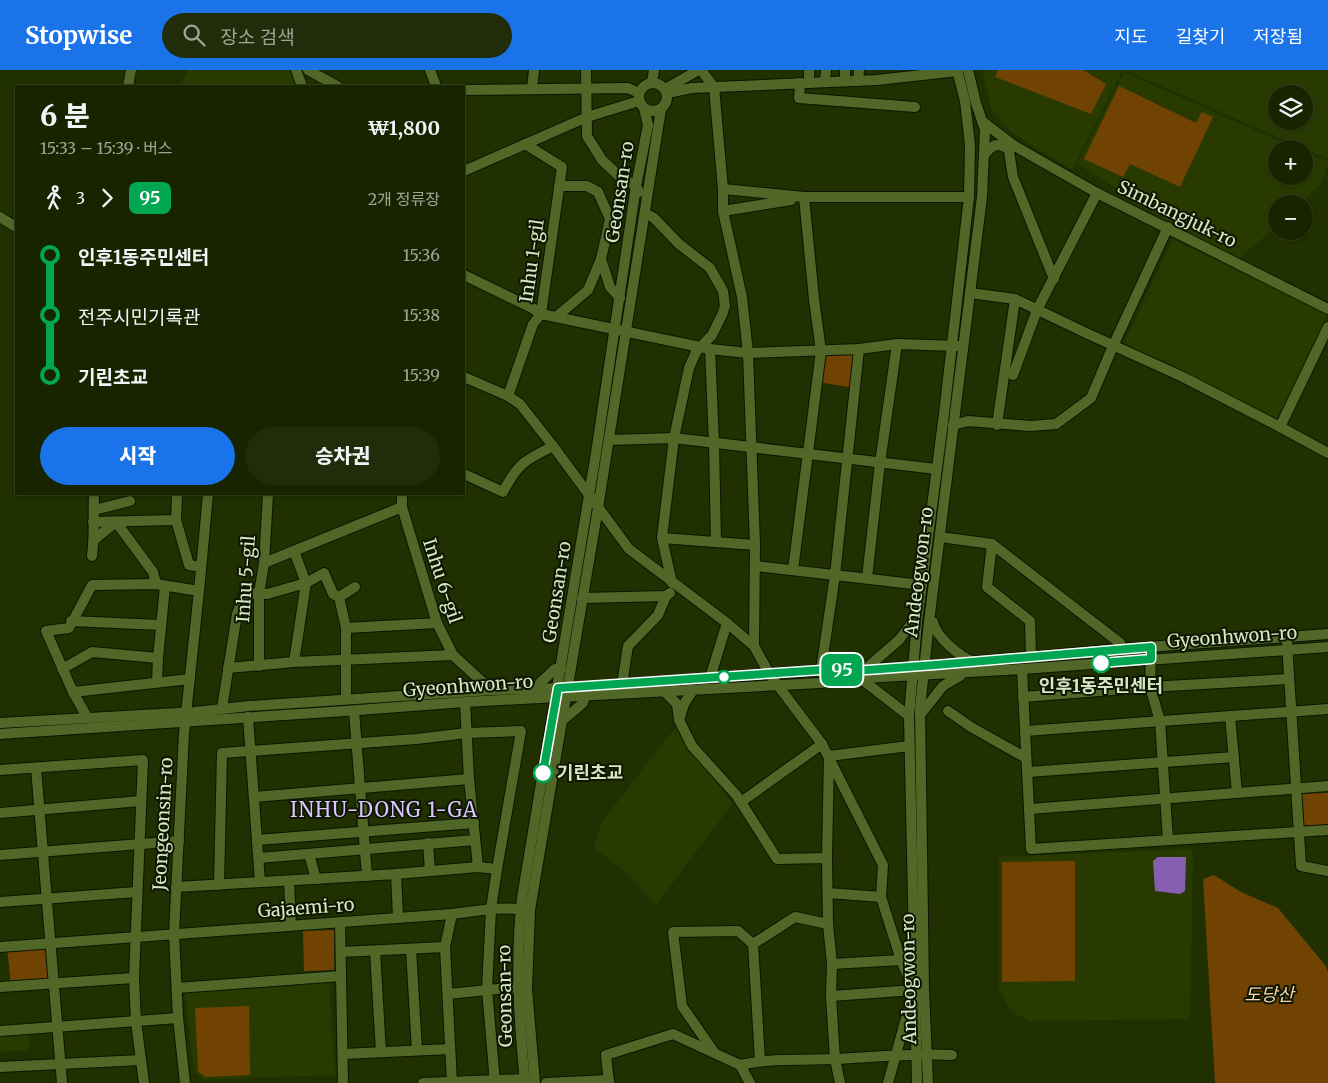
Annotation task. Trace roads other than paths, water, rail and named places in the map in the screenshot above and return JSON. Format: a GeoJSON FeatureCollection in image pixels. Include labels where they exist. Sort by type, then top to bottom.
{"type":"FeatureCollection","features":[{"type":"Feature","properties":{"kind":"street"},"geometry":{"type":"LineString","coordinates":[[128,85],[131,70]]}},
{"type":"Feature","properties":{"kind":"street"},"geometry":{"type":"LineString","coordinates":[[296,70],[302,85]]}},
{"type":"Feature","properties":{"kind":"street"},"geometry":{"type":"LineString","coordinates":[[308,70],[335,85]]}},
{"type":"Feature","properties":{"kind":"street"},"geometry":{"type":"LineString","coordinates":[[430,70],[436,85]]}},
{"type":"Feature","properties":{"kind":"street"},"geometry":{"type":"LineString","coordinates":[[532,89],[534,70]]}},
{"type":"Feature","properties":{"kind":"street"},"geometry":{"type":"LineString","coordinates":[[586,70],[587,136],[602,160],[621,178],[636,186],[645,210]]}},
{"type":"Feature","properties":{"kind":"street"},"geometry":{"type":"LineString","coordinates":[[652,82],[654,70]]}},
{"type":"Feature","properties":{"kind":"street"},"geometry":{"type":"LineString","coordinates":[[666,91],[700,70],[714,87],[723,189],[723,211],[742,297],[748,353],[755,545],[754,646]]}},
{"type":"Feature","properties":{"kind":"street"},"geometry":{"type":"LineString","coordinates":[[809,70],[800,98],[915,106]]}},
{"type":"Feature","properties":{"kind":"street"},"geometry":{"type":"LineString","coordinates":[[825,82],[826,70]]}},
{"type":"Feature","properties":{"kind":"street"},"geometry":{"type":"LineString","coordinates":[[845,70],[845,81]]}},
{"type":"Feature","properties":{"kind":"street"},"geometry":{"type":"LineString","coordinates":[[666,91],[692,88],[845,81],[859,75],[961,70]]}},
{"type":"Feature","properties":{"kind":"street","name":"Andeogwon-ro"},"geometry":{"type":"LineString","coordinates":[[928,1083],[921,1054],[914,990],[909,716],[917,622],[969,197],[970,145],[961,87],[961,70]]}},
{"type":"Feature","properties":{"kind":"street","name":"Andeogwon-ro"},"geometry":{"type":"LineString","coordinates":[[917,1083],[921,1054],[920,716],[929,622],[982,197],[985,154],[984,122],[961,70]]}},
{"type":"Feature","properties":{"kind":"street"},"geometry":{"type":"LineString","coordinates":[[641,101],[644,86],[652,82],[660,84],[666,91]]}},
{"type":"Feature","properties":{"kind":"street","name":"Simbangjuk-ro"},"geometry":{"type":"LineString","coordinates":[[961,87],[966,93],[971,110],[1007,140],[1097,193],[1328,309]]}},
{"type":"Feature","properties":{"kind":"street"},"geometry":{"type":"LineString","coordinates":[[465,90],[628,88],[652,111],[661,109]]}},
{"type":"Feature","properties":{"kind":"street","name":"Geonsan-ro"},"geometry":{"type":"LineString","coordinates":[[529,1082],[526,910],[562,720],[561,670],[589,495],[645,210],[661,109],[667,102],[666,91]]}},
{"type":"Feature","properties":{"kind":"street"},"geometry":{"type":"LineString","coordinates":[[465,171],[587,117],[641,101]]}},
{"type":"Feature","properties":{"kind":"street","name":"Geonsan-ro"},"geometry":{"type":"LineString","coordinates":[[529,1082],[518,1001],[526,910],[562,693],[582,598],[609,440],[621,330],[620,298],[636,186],[648,125],[641,101]]}},
{"type":"Feature","properties":{"kind":"street"},"geometry":{"type":"LineString","coordinates":[[976,103],[980,102],[988,118],[1001,130],[1007,140],[1013,177],[1054,280]]}},
{"type":"Feature","properties":{"kind":"street"},"geometry":{"type":"LineString","coordinates":[[985,154],[992,146],[999,144],[1004,146],[1007,140]]}},
{"type":"Feature","properties":{"kind":"street","name":"Inhu 1-gil"},"geometry":{"type":"LineString","coordinates":[[508,396],[533,324],[541,314],[562,168],[525,144]]}},
{"type":"Feature","properties":{"kind":"street"},"geometry":{"type":"LineString","coordinates":[[556,318],[588,290],[601,259],[610,219],[598,192],[586,186],[559,186]]}},
{"type":"Feature","properties":{"kind":"street"},"geometry":{"type":"LineString","coordinates":[[723,189],[804,197],[969,197]]}},
{"type":"Feature","properties":{"kind":"street"},"geometry":{"type":"LineString","coordinates":[[1013,375],[1037,310],[1097,193]]}},
{"type":"Feature","properties":{"kind":"street"},"geometry":{"type":"LineString","coordinates":[[723,211],[804,197]]}},
{"type":"Feature","properties":{"kind":"street"},"geometry":{"type":"LineString","coordinates":[[793,570],[821,350],[804,197]]}},
{"type":"Feature","properties":{"kind":"street","name":"Geonsan-ro"},"geometry":{"type":"LineString","coordinates":[[645,210],[679,244],[710,268],[724,291],[725,306],[722,315],[706,348],[696,352],[689,368],[674,438],[662,538],[675,585]]}},
{"type":"Feature","properties":{"kind":"street"},"geometry":{"type":"LineString","coordinates":[[0,217],[15,227]]}},
{"type":"Feature","properties":{"kind":"street"},"geometry":{"type":"LineString","coordinates":[[953,425],[968,421],[1030,426],[1056,424],[1091,398],[1168,227]]}},
{"type":"Feature","properties":{"kind":"street"},"geometry":{"type":"LineString","coordinates":[[601,259],[610,287],[620,298]]}},
{"type":"Feature","properties":{"kind":"street"},"geometry":{"type":"LineString","coordinates":[[465,275],[541,314],[706,348],[748,353],[859,349],[897,344],[964,346]]}},
{"type":"Feature","properties":{"kind":"street"},"geometry":{"type":"LineString","coordinates":[[970,293],[1015,299],[1183,377],[1328,453]]}},
{"type":"Feature","properties":{"kind":"street"},"geometry":{"type":"LineString","coordinates":[[997,424],[1015,299]]}},
{"type":"Feature","properties":{"kind":"street"},"geometry":{"type":"LineString","coordinates":[[1280,427],[1328,327]]}},
{"type":"Feature","properties":{"kind":"street"},"geometry":{"type":"LineString","coordinates":[[867,578],[880,463],[897,344]]}},
{"type":"Feature","properties":{"kind":"street"},"geometry":{"type":"LineString","coordinates":[[706,348],[714,443],[716,542]]}},
{"type":"Feature","properties":{"kind":"street"},"geometry":{"type":"LineString","coordinates":[[821,670],[835,575],[859,349]]}},
{"type":"Feature","properties":{"kind":"street"},"geometry":{"type":"LineString","coordinates":[[465,377],[508,396],[520,404],[629,549],[727,623],[754,646],[770,675],[822,744],[883,865],[881,897],[901,960],[914,990],[888,1083]]}},
{"type":"Feature","properties":{"kind":"street"},"geometry":{"type":"LineString","coordinates":[[609,440],[674,438],[936,469]]}},
{"type":"Feature","properties":{"kind":"street"},"geometry":{"type":"LineString","coordinates":[[465,474],[503,492],[515,471],[525,460],[553,446]]}},
{"type":"Feature","properties":{"kind":"street"},"geometry":{"type":"LineString","coordinates":[[92,556],[95,539],[93,522],[94,495]]}},
{"type":"Feature","properties":{"kind":"street","name":"Jeongeonsin-ro"},"geometry":{"type":"LineString","coordinates":[[185,1083],[178,1018],[174,934],[186,717],[208,495]]}},
{"type":"Feature","properties":{"kind":"street","name":"Inhu 5-gil"},"geometry":{"type":"LineString","coordinates":[[259,666],[259,594],[264,564],[268,495]]}},
{"type":"Feature","properties":{"kind":"street","name":"Inhu 6-gil"},"geometry":{"type":"LineString","coordinates":[[402,495],[402,507],[437,624],[453,655],[491,690]]}},
{"type":"Feature","properties":{"kind":"street"},"geometry":{"type":"LineString","coordinates":[[177,496],[176,520],[189,565],[201,567]]}},
{"type":"Feature","properties":{"kind":"street"},"geometry":{"type":"LineString","coordinates":[[94,510],[130,501]]}},
{"type":"Feature","properties":{"kind":"street"},"geometry":{"type":"LineString","coordinates":[[264,564],[402,507]]}},
{"type":"Feature","properties":{"kind":"street"},"geometry":{"type":"LineString","coordinates":[[93,522],[176,520]]}},
{"type":"Feature","properties":{"kind":"street"},"geometry":{"type":"LineString","coordinates":[[95,539],[116,522]]}},
{"type":"Feature","properties":{"kind":"street"},"geometry":{"type":"LineString","coordinates":[[116,522],[161,585],[158,682]]}},
{"type":"Feature","properties":{"kind":"street"},"geometry":{"type":"LineString","coordinates":[[940,537],[992,544],[1120,643],[1120,649]]}},
{"type":"Feature","properties":{"kind":"street"},"geometry":{"type":"LineString","coordinates":[[662,538],[755,545]]}},
{"type":"Feature","properties":{"kind":"street"},"geometry":{"type":"LineString","coordinates":[[992,544],[987,587],[1030,621],[1031,657]]}},
{"type":"Feature","properties":{"kind":"street"},"geometry":{"type":"LineString","coordinates":[[294,550],[306,584],[294,662]]}},
{"type":"Feature","properties":{"kind":"street"},"geometry":{"type":"LineString","coordinates":[[755,566],[922,585]]}},
{"type":"Feature","properties":{"kind":"street"},"geometry":{"type":"LineString","coordinates":[[222,708],[237,614],[245,593],[267,594],[306,584],[324,573],[333,594],[339,597]]}},
{"type":"Feature","properties":{"kind":"street"},"geometry":{"type":"LineString","coordinates":[[87,717],[62,669],[46,631],[68,628],[92,585],[161,585],[199,591]]}},
{"type":"Feature","properties":{"kind":"street"},"geometry":{"type":"LineString","coordinates":[[622,684],[628,646],[658,615],[666,596],[675,585]]}},
{"type":"Feature","properties":{"kind":"street"},"geometry":{"type":"LineString","coordinates":[[339,597],[355,587]]}},
{"type":"Feature","properties":{"kind":"street","name":"Geonsan-ro"},"geometry":{"type":"LineString","coordinates":[[582,598],[666,596]]}},
{"type":"Feature","properties":{"kind":"street"},"geometry":{"type":"LineString","coordinates":[[339,597],[346,628],[346,699]]}},
{"type":"Feature","properties":{"kind":"street"},"geometry":{"type":"LineString","coordinates":[[71,621],[161,626]]}},
{"type":"Feature","properties":{"kind":"street"},"geometry":{"type":"LineString","coordinates":[[909,716],[864,674],[870,665],[899,640],[912,623],[917,622]]}},
{"type":"Feature","properties":{"kind":"street"},"geometry":{"type":"LineString","coordinates":[[929,622],[933,622],[934,629],[940,637],[961,656],[975,662]]}},
{"type":"Feature","properties":{"kind":"street"},"geometry":{"type":"LineString","coordinates":[[710,678],[727,623]]}},
{"type":"Feature","properties":{"kind":"street"},"geometry":{"type":"LineString","coordinates":[[346,628],[437,624]]}},
{"type":"Feature","properties":{"kind":"street","name":"Gyeonhwon-ro"},"geometry":{"type":"LineString","coordinates":[[0,734],[186,717],[222,708],[346,699],[538,689],[585,696],[820,683],[864,674],[924,670],[975,662],[1328,634]]}},
{"type":"Feature","properties":{"kind":"street"},"geometry":{"type":"LineString","coordinates":[[1287,637],[1301,866],[1328,872]]}},
{"type":"Feature","properties":{"kind":"street"},"geometry":{"type":"LineString","coordinates":[[1151,647],[1150,687],[1160,721],[1168,840]]}},
{"type":"Feature","properties":{"kind":"street","name":"Gyeonhwon-ro"},"geometry":{"type":"LineString","coordinates":[[924,670],[960,672],[1022,669],[1328,647]]}},
{"type":"Feature","properties":{"kind":"street"},"geometry":{"type":"LineString","coordinates":[[62,669],[92,652],[158,658]]}},
{"type":"Feature","properties":{"kind":"street"},"geometry":{"type":"LineString","coordinates":[[228,668],[294,662],[453,655]]}},
{"type":"Feature","properties":{"kind":"street"},"geometry":{"type":"LineString","coordinates":[[1022,669],[1031,849],[1328,830]]}},
{"type":"Feature","properties":{"kind":"street"},"geometry":{"type":"LineString","coordinates":[[538,689],[540,683],[555,670],[561,670]]}},
{"type":"Feature","properties":{"kind":"street","name":"Gyeonhwon-ro"},"geometry":{"type":"LineString","coordinates":[[0,723],[87,717],[248,717],[354,711],[562,693],[622,684],[821,670],[864,674]]}},
{"type":"Feature","properties":{"kind":"street"},"geometry":{"type":"LineString","coordinates":[[920,716],[943,686],[960,676],[960,672]]}},
{"type":"Feature","properties":{"kind":"street"},"geometry":{"type":"LineString","coordinates":[[73,692],[190,679]]}},
{"type":"Feature","properties":{"kind":"street"},"geometry":{"type":"LineString","coordinates":[[1023,697],[1289,679]]}},
{"type":"Feature","properties":{"kind":"street"},"geometry":{"type":"LineString","coordinates":[[692,690],[680,706],[679,720],[692,746],[741,802],[776,859],[827,858]]}},
{"type":"Feature","properties":{"kind":"street"},"geometry":{"type":"LineString","coordinates":[[665,692],[680,706]]}},
{"type":"Feature","properties":{"kind":"street"},"geometry":{"type":"LineString","coordinates":[[562,720],[582,703],[585,696]]}},
{"type":"Feature","properties":{"kind":"street"},"geometry":{"type":"LineString","coordinates":[[465,702],[469,779],[478,867]]}},
{"type":"Feature","properties":{"kind":"street"},"geometry":{"type":"LineString","coordinates":[[1025,731],[1328,709]]}},
{"type":"Feature","properties":{"kind":"street"},"geometry":{"type":"LineString","coordinates":[[354,711],[367,876]]}},
{"type":"Feature","properties":{"kind":"street"},"geometry":{"type":"LineString","coordinates":[[948,711],[971,727],[1026,758]]}},
{"type":"Feature","properties":{"kind":"street"},"geometry":{"type":"LineString","coordinates":[[1230,716],[1237,793]]}},
{"type":"Feature","properties":{"kind":"street"},"geometry":{"type":"LineString","coordinates":[[248,717],[260,882]]}},
{"type":"Feature","properties":{"kind":"street"},"geometry":{"type":"LineString","coordinates":[[219,885],[222,752],[416,739],[467,733],[521,731],[492,909],[487,989],[495,1082]]}},
{"type":"Feature","properties":{"kind":"street"},"geometry":{"type":"LineString","coordinates":[[741,802],[822,744]]}},
{"type":"Feature","properties":{"kind":"street"},"geometry":{"type":"LineString","coordinates":[[829,756],[909,746]]}},
{"type":"Feature","properties":{"kind":"street"},"geometry":{"type":"LineString","coordinates":[[829,756],[828,924],[832,964],[831,996],[835,1059],[840,1083]]}},
{"type":"Feature","properties":{"kind":"street"},"geometry":{"type":"LineString","coordinates":[[1028,772],[1234,757]]}},
{"type":"Feature","properties":{"kind":"street"},"geometry":{"type":"LineString","coordinates":[[0,770],[143,760],[134,978],[136,1022],[144,1083]]}},
{"type":"Feature","properties":{"kind":"street"},"geometry":{"type":"LineString","coordinates":[[36,768],[62,1083]]}},
{"type":"Feature","properties":{"kind":"street"},"geometry":{"type":"LineString","coordinates":[[254,797],[416,785],[469,779]]}},
{"type":"Feature","properties":{"kind":"street"},"geometry":{"type":"LineString","coordinates":[[1030,809],[1328,786]]}},
{"type":"Feature","properties":{"kind":"street"},"geometry":{"type":"LineString","coordinates":[[0,813],[141,801]]}},
{"type":"Feature","properties":{"kind":"street"},"geometry":{"type":"LineString","coordinates":[[257,840],[474,823]]}},
{"type":"Feature","properties":{"kind":"street"},"geometry":{"type":"LineString","coordinates":[[259,858],[428,842],[475,840]]}},
{"type":"Feature","properties":{"kind":"street"},"geometry":{"type":"LineString","coordinates":[[0,855],[180,841]]}},
{"type":"Feature","properties":{"kind":"street"},"geometry":{"type":"LineString","coordinates":[[426,871],[428,842]]}},
{"type":"Feature","properties":{"kind":"street"},"geometry":{"type":"LineString","coordinates":[[309,854],[316,879]]}},
{"type":"Feature","properties":{"kind":"street"},"geometry":{"type":"LineString","coordinates":[[176,887],[367,876],[478,867],[497,869]]}},
{"type":"Feature","properties":{"kind":"street"},"geometry":{"type":"LineString","coordinates":[[396,874],[398,918]]}},
{"type":"Feature","properties":{"kind":"street"},"geometry":{"type":"LineString","coordinates":[[289,881],[291,925]]}},
{"type":"Feature","properties":{"kind":"street"},"geometry":{"type":"LineString","coordinates":[[0,902],[137,892]]}},
{"type":"Feature","properties":{"kind":"street"},"geometry":{"type":"LineString","coordinates":[[828,893],[881,897]]}},
{"type":"Feature","properties":{"kind":"street","name":"Gajaemi-ro"},"geometry":{"type":"LineString","coordinates":[[0,947],[452,914],[492,909],[526,910]]}},
{"type":"Feature","properties":{"kind":"street"},"geometry":{"type":"LineString","coordinates":[[452,914],[445,947],[452,1082]]}},
{"type":"Feature","properties":{"kind":"street"},"geometry":{"type":"LineString","coordinates":[[752,944],[795,917],[828,924]]}},
{"type":"Feature","properties":{"kind":"street"},"geometry":{"type":"LineString","coordinates":[[340,922],[343,1083]]}},
{"type":"Feature","properties":{"kind":"street"},"geometry":{"type":"LineString","coordinates":[[714,1052],[682,1006],[673,932],[738,930],[752,944],[760,1060]]}},
{"type":"Feature","properties":{"kind":"street"},"geometry":{"type":"LineString","coordinates":[[341,952],[445,947]]}},
{"type":"Feature","properties":{"kind":"street"},"geometry":{"type":"LineString","coordinates":[[411,949],[417,1050]]}},
{"type":"Feature","properties":{"kind":"street"},"geometry":{"type":"LineString","coordinates":[[375,951],[381,1052]]}},
{"type":"Feature","properties":{"kind":"street"},"geometry":{"type":"LineString","coordinates":[[832,964],[901,960]]}},
{"type":"Feature","properties":{"kind":"street"},"geometry":{"type":"LineString","coordinates":[[176,988],[310,976],[341,976]]}},
{"type":"Feature","properties":{"kind":"street"},"geometry":{"type":"LineString","coordinates":[[0,987],[134,978]]}},
{"type":"Feature","properties":{"kind":"street"},"geometry":{"type":"LineString","coordinates":[[448,994],[487,989],[518,988]]}},
{"type":"Feature","properties":{"kind":"street"},"geometry":{"type":"LineString","coordinates":[[831,996],[914,990]]}},
{"type":"Feature","properties":{"kind":"street"},"geometry":{"type":"LineString","coordinates":[[0,1031],[178,1018]]}},
{"type":"Feature","properties":{"kind":"street"},"geometry":{"type":"LineString","coordinates":[[546,1083],[609,1081],[606,1056],[673,1034],[740,1064],[760,1060],[835,1059],[921,1054],[952,1055]]}},
{"type":"Feature","properties":{"kind":"street"},"geometry":{"type":"LineString","coordinates":[[343,1054],[450,1049]]}},
{"type":"Feature","properties":{"kind":"street"},"geometry":{"type":"LineString","coordinates":[[2,1067],[141,1060]]}},
{"type":"Feature","properties":{"kind":"street"},"geometry":{"type":"LineString","coordinates":[[740,1064],[750,1083]]}},
{"type":"Feature","properties":{"kind":"street"},"geometry":{"type":"LineString","coordinates":[[423,1083],[529,1082]]}},
{"type":"Feature","properties":{"kind":"place","name":"인후1동주민센터"},"geometry":{"type":"Point","coordinates":[1101,663]}},
{"type":"Feature","properties":{"kind":"place","name":"기린초교"},"geometry":{"type":"Point","coordinates":[543,773]}},
{"type":"Feature","properties":{"kind":"district","name":"INHU-DONG 1-GA"},"geometry":{"type":"Point","coordinates":[384,810]}},
{"type":"Feature","properties":{"kind":"park label","name":"도당산"},"geometry":{"type":"Point","coordinates":[1269,995]}}]}
